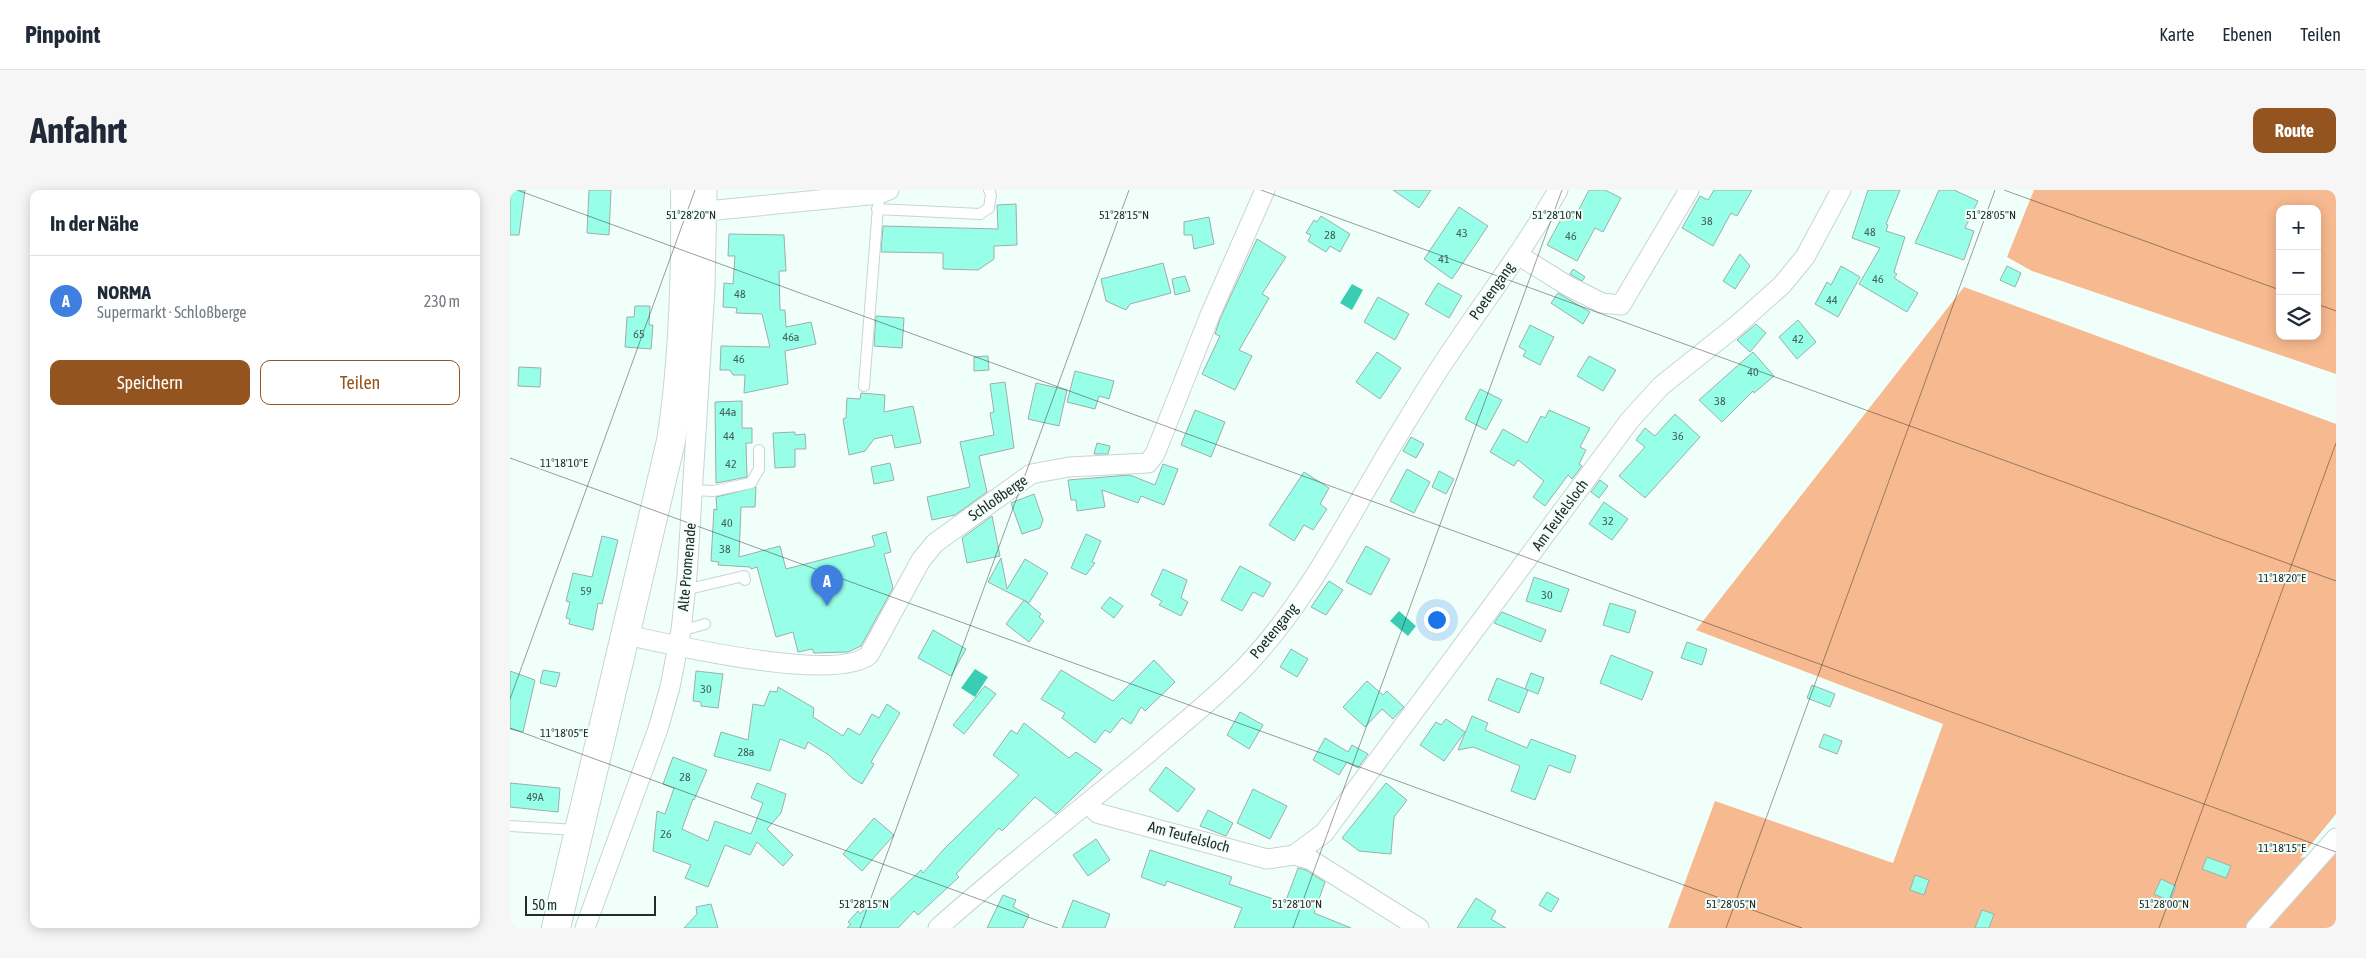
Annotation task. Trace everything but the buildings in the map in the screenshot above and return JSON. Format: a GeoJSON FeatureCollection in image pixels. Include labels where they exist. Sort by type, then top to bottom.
{"type":"FeatureCollection","features":[{"type":"Feature","properties":{"kind":"main road"},"geometry":{"type":"LineString","coordinates":[[556,928],[667,461],[674,420],[682,325],[685,190]]}},
{"type":"Feature","properties":{"kind":"street","name":"Alte Promenade"},"geometry":{"type":"LineString","coordinates":[[585,928],[658,729],[678,646],[686,588],[707,190]]}},
{"type":"Feature","properties":{"kind":"street","name":"Schloßberge"},"geometry":{"type":"LineString","coordinates":[[627,634],[678,646],[762,655],[827,666],[862,661],[872,651],[921,560],[935,543],[1031,474],[1069,467],[1148,462],[1155,454],[1210,315],[1265,190]]}},
{"type":"Feature","properties":{"kind":"street","name":"Poetengang"},"geometry":{"type":"LineString","coordinates":[[938,928],[992,880],[1088,803],[1214,697],[1245,667],[1275,632],[1331,552],[1427,388],[1518,255],[1558,190]]}},
{"type":"Feature","properties":{"kind":"street","name":"Poetengang"},"geometry":{"type":"LineString","coordinates":[[1518,255],[1568,286],[1602,303],[1621,305],[1689,190]]}},
{"type":"Feature","properties":{"kind":"street","name":"Am Teufelsloch"},"geometry":{"type":"LineString","coordinates":[[1294,855],[1324,833],[1630,420],[1661,386],[1736,326],[1782,285],[1805,256],[1841,190]]}},
{"type":"Feature","properties":{"kind":"street"},"geometry":{"type":"LineString","coordinates":[[707,211],[882,198]]}},
{"type":"Feature","properties":{"kind":"street","name":"Am Teufelsloch"},"geometry":{"type":"LineString","coordinates":[[1088,803],[1096,813],[1267,859],[1294,855],[1311,860],[1418,928]]}},
{"type":"Feature","properties":{"kind":"street"},"geometry":{"type":"LineString","coordinates":[[2256,928],[2336,838]]}},
{"type":"Feature","properties":{"kind":"lane"},"geometry":{"type":"LineString","coordinates":[[864,386],[882,198],[980,214],[989,208],[991,195],[988,190]]}},
{"type":"Feature","properties":{"kind":"lane"},"geometry":{"type":"LineString","coordinates":[[692,490],[713,491],[751,483],[759,469],[759,450]]}},
{"type":"Feature","properties":{"kind":"lane"},"geometry":{"type":"LineString","coordinates":[[686,588],[744,576],[745,580]]}},
{"type":"Feature","properties":{"kind":"lane"},"geometry":{"type":"LineString","coordinates":[[681,626],[691,628],[705,624]]}},
{"type":"Feature","properties":{"kind":"lane"},"geometry":{"type":"LineString","coordinates":[[510,826],[580,831]]}},
{"type":"Feature","properties":{"kind":"shaded area"},"geometry":{"type":"Polygon","coordinates":[[[2034,190],[2336,190],[2336,374],[2032,271],[2007,257],[2034,190]]]}},
{"type":"Feature","properties":{"kind":"shaded area"},"geometry":{"type":"Polygon","coordinates":[[[1352,284],[1363,290],[1352,310],[1340,303],[1352,284]]]}},
{"type":"Feature","properties":{"kind":"shaded area"},"geometry":{"type":"Polygon","coordinates":[[[1964,287],[2336,424],[2336,814],[2300,858],[2336,851],[2336,928],[1668,928],[1715,801],[1893,863],[1943,724],[1696,630],[1964,287]]]}},
{"type":"Feature","properties":{"kind":"shaded area"},"geometry":{"type":"Polygon","coordinates":[[[1399,611],[1416,626],[1408,636],[1390,621],[1399,611]]]}},
{"type":"Feature","properties":{"kind":"shaded area"},"geometry":{"type":"Polygon","coordinates":[[[975,669],[988,677],[975,697],[961,688],[975,669]]]}},
{"type":"Feature","properties":{"kind":"place","name":"NORMA"},"geometry":{"type":"Point","coordinates":[827,606]}}]}
